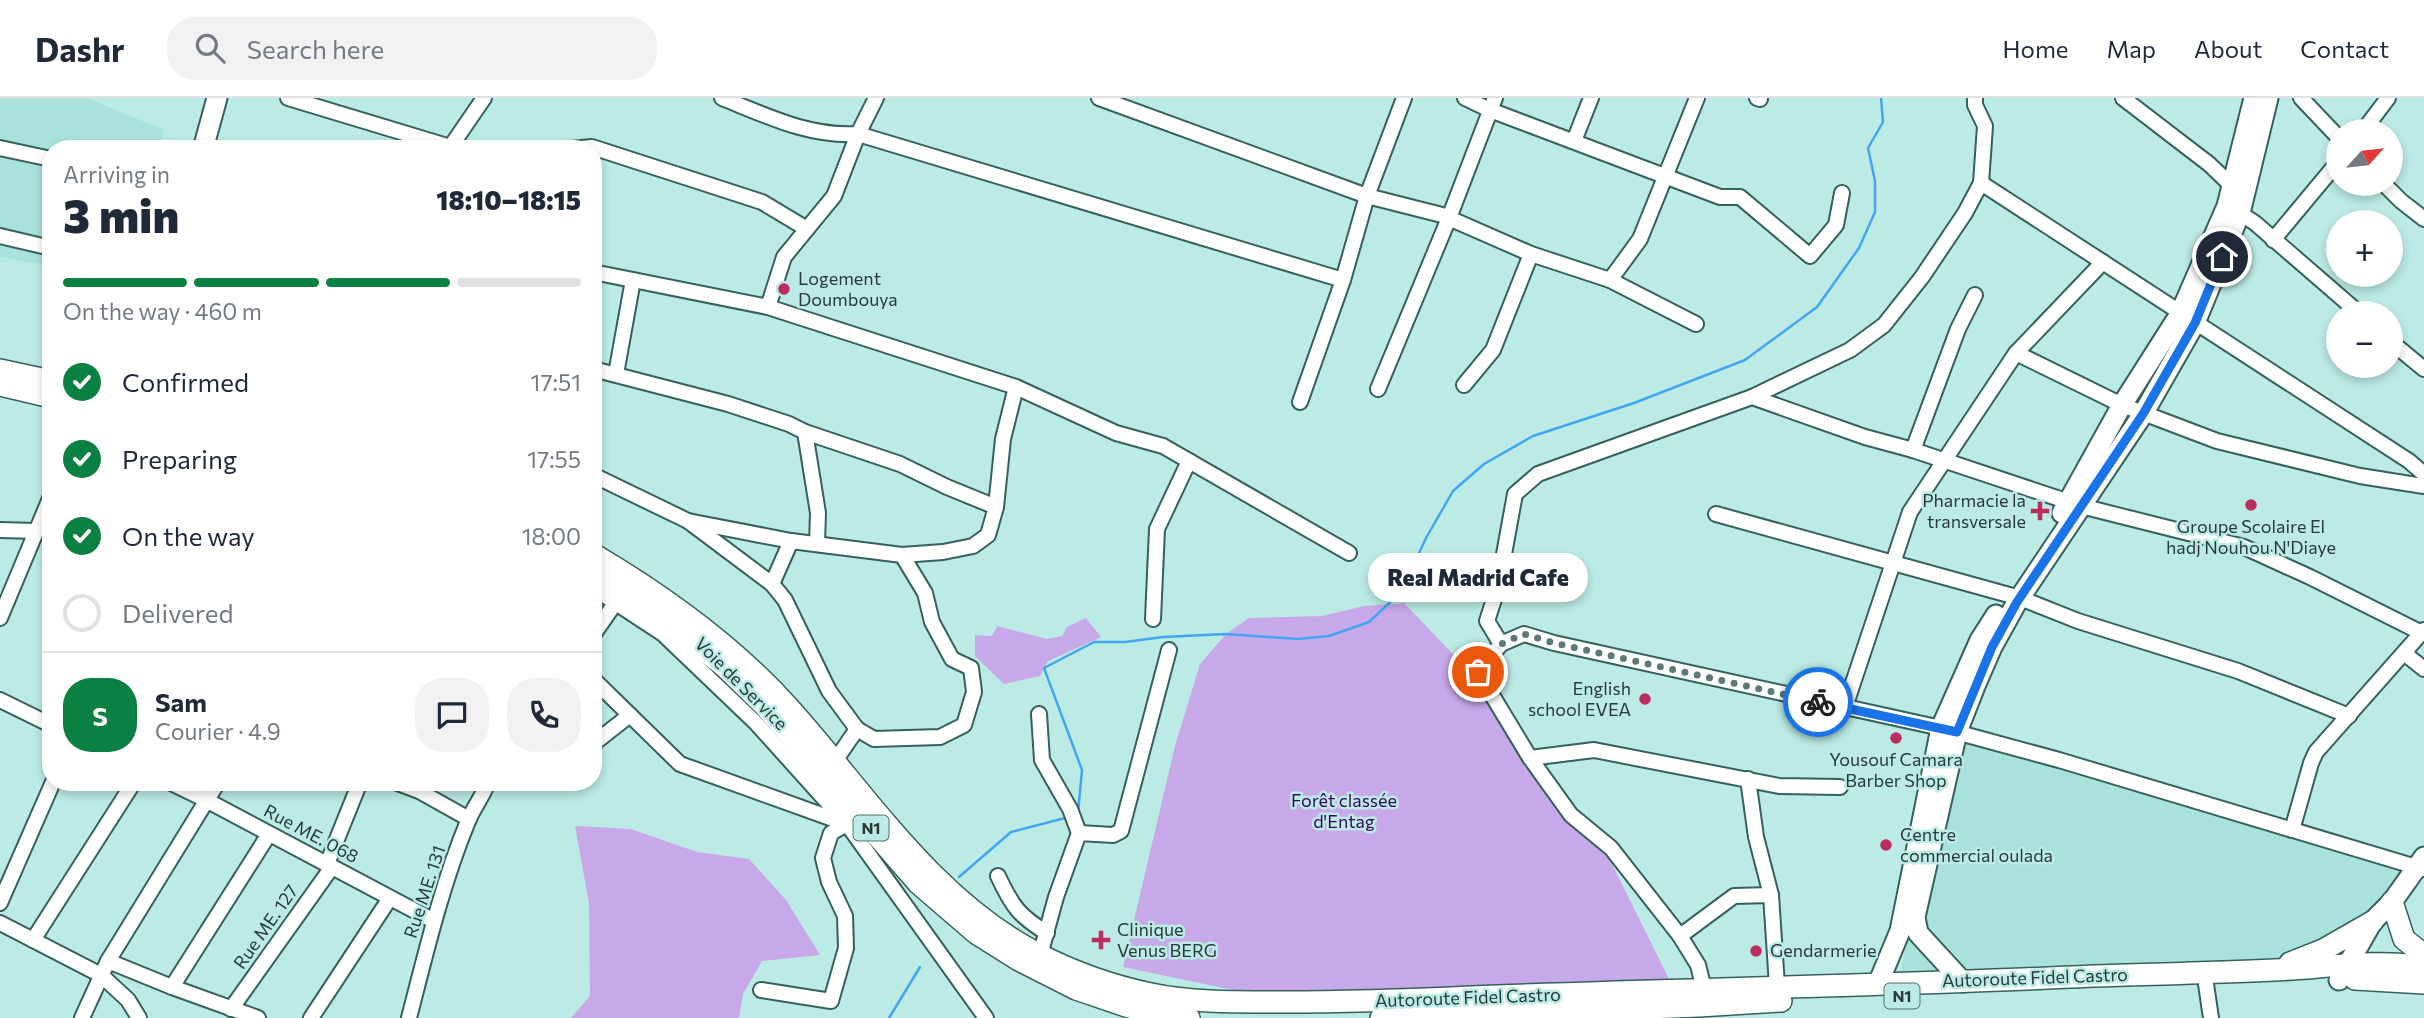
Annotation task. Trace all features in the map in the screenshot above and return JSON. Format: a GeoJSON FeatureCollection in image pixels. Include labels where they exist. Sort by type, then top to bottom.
{"type":"FeatureCollection","features":[{"type":"Feature","properties":{"kind":"highway"},"geometry":{"type":"LineString","coordinates":[[0,370],[42,379]]}},
{"type":"Feature","properties":{"kind":"highway"},"geometry":{"type":"LineString","coordinates":[[0,385],[42,395]]}},
{"type":"Feature","properties":{"kind":"highway","name":"Autoroute Fidel Castro"},"geometry":{"type":"LineString","coordinates":[[602,559],[627,574],[726,648],[787,705],[924,866],[966,906],[1010,938],[1040,955],[1092,978],[1152,995],[1209,1001],[1703,1005],[1777,986],[1878,991],[2206,984],[2410,965],[2424,967]]}},
{"type":"Feature","properties":{"kind":"highway","name":"N1"},"geometry":{"type":"LineString","coordinates":[[602,577],[657,613],[724,666],[764,705],[854,820],[918,883],[976,933],[1019,960],[1125,1012],[1189,1018]]}},
{"type":"Feature","properties":{"kind":"highway"},"geometry":{"type":"LineString","coordinates":[[2392,902],[2404,939],[2424,955]]}},
{"type":"Feature","properties":{"kind":"highway"},"geometry":{"type":"LineString","coordinates":[[2271,971],[2323,950],[2372,922]]}},
{"type":"Feature","properties":{"kind":"highway","name":"Autoroute Fidel Castro"},"geometry":{"type":"LineString","coordinates":[[1381,1018],[1703,1005],[1963,982],[2271,971],[2353,972],[2424,983]]}},
{"type":"Feature","properties":{"kind":"main road"},"geometry":{"type":"LineString","coordinates":[[205,140],[217,98]]}},
{"type":"Feature","properties":{"kind":"main road"},"geometry":{"type":"LineString","coordinates":[[2075,504],[2122,405],[2188,318],[2227,206],[2254,98]]}},
{"type":"Feature","properties":{"kind":"main road"},"geometry":{"type":"LineString","coordinates":[[1878,991],[1900,931],[1949,730],[1992,647],[2014,597],[2075,504],[2143,414],[2240,214],[2268,98]]}},
{"type":"Feature","properties":{"kind":"main road"},"geometry":{"type":"LineString","coordinates":[[1949,730],[1915,917],[1918,933],[1963,982]]}},
{"type":"Feature","properties":{"kind":"main road"},"geometry":{"type":"LineString","coordinates":[[2353,972],[2372,922],[2422,865]]}},
{"type":"Feature","properties":{"kind":"main road"},"geometry":{"type":"LineString","coordinates":[[2353,972],[2392,902]]}},
{"type":"Feature","properties":{"kind":"street"},"geometry":{"type":"LineString","coordinates":[[288,98],[427,140]]}},
{"type":"Feature","properties":{"kind":"street"},"geometry":{"type":"LineString","coordinates":[[458,140],[484,98]]}},
{"type":"Feature","properties":{"kind":"street"},"geometry":{"type":"LineString","coordinates":[[722,98],[793,127],[838,135],[858,134],[1343,280]]}},
{"type":"Feature","properties":{"kind":"street"},"geometry":{"type":"LineString","coordinates":[[768,307],[783,257],[834,196],[858,134],[876,98]]}},
{"type":"Feature","properties":{"kind":"street"},"geometry":{"type":"LineString","coordinates":[[1099,98],[1367,196],[1449,218],[1531,254],[1610,280],[1696,324]]}},
{"type":"Feature","properties":{"kind":"street"},"geometry":{"type":"LineString","coordinates":[[1300,402],[1343,280],[1367,196],[1404,98]]}},
{"type":"Feature","properties":{"kind":"street"},"geometry":{"type":"LineString","coordinates":[[1465,98],[1492,104],[1574,141],[1720,197],[1740,197],[1810,256],[1836,225],[1842,193]]}},
{"type":"Feature","properties":{"kind":"street"},"geometry":{"type":"LineString","coordinates":[[1574,141],[1591,98]]}},
{"type":"Feature","properties":{"kind":"street"},"geometry":{"type":"LineString","coordinates":[[1610,280],[1640,239],[1697,98]]}},
{"type":"Feature","properties":{"kind":"street"},"geometry":{"type":"LineString","coordinates":[[1501,644],[1487,621],[1498,587],[1515,494],[1538,474],[1752,397],[1850,350],[1884,325],[1922,278],[1965,213],[1981,183],[1985,126],[1975,105],[1975,98]]}},
{"type":"Feature","properties":{"kind":"street"},"geometry":{"type":"LineString","coordinates":[[2123,98],[2209,164],[2232,186]]}},
{"type":"Feature","properties":{"kind":"street"},"geometry":{"type":"LineString","coordinates":[[2301,98],[2326,124]]}},
{"type":"Feature","properties":{"kind":"street"},"geometry":{"type":"LineString","coordinates":[[2372,119],[2388,98]]}},
{"type":"Feature","properties":{"kind":"street"},"geometry":{"type":"LineString","coordinates":[[1378,389],[1449,218],[1492,104]]}},
{"type":"Feature","properties":{"kind":"street"},"geometry":{"type":"LineString","coordinates":[[0,148],[42,157]]}},
{"type":"Feature","properties":{"kind":"street"},"geometry":{"type":"LineString","coordinates":[[602,150],[762,202],[807,229]]}},
{"type":"Feature","properties":{"kind":"street"},"geometry":{"type":"LineString","coordinates":[[2273,240],[2326,176]]}},
{"type":"Feature","properties":{"kind":"street"},"geometry":{"type":"LineString","coordinates":[[1981,183],[2409,461],[2424,474]]}},
{"type":"Feature","properties":{"kind":"street"},"geometry":{"type":"LineString","coordinates":[[2396,196],[2424,219]]}},
{"type":"Feature","properties":{"kind":"street"},"geometry":{"type":"LineString","coordinates":[[2240,214],[2345,301]]}},
{"type":"Feature","properties":{"kind":"street"},"geometry":{"type":"LineString","coordinates":[[0,236],[42,246]]}},
{"type":"Feature","properties":{"kind":"street"},"geometry":{"type":"LineString","coordinates":[[1464,385],[1493,350],[1531,254]]}},
{"type":"Feature","properties":{"kind":"street"},"geometry":{"type":"LineString","coordinates":[[1845,707],[1910,512],[2016,353],[2104,262]]}},
{"type":"Feature","properties":{"kind":"street"},"geometry":{"type":"LineString","coordinates":[[602,274],[768,307],[1016,387],[1116,433],[1163,446],[1349,553]]}},
{"type":"Feature","properties":{"kind":"street"},"geometry":{"type":"LineString","coordinates":[[616,374],[632,280]]}},
{"type":"Feature","properties":{"kind":"street"},"geometry":{"type":"LineString","coordinates":[[1913,450],[1958,330],[1975,295]]}},
{"type":"Feature","properties":{"kind":"street"},"geometry":{"type":"LineString","coordinates":[[2403,352],[2424,369]]}},
{"type":"Feature","properties":{"kind":"street"},"geometry":{"type":"LineString","coordinates":[[2016,353],[2122,405],[2217,441],[2360,476],[2424,486]]}},
{"type":"Feature","properties":{"kind":"street"},"geometry":{"type":"LineString","coordinates":[[602,371],[728,404],[789,424],[805,432],[900,464],[996,507]]}},
{"type":"Feature","properties":{"kind":"street"},"geometry":{"type":"LineString","coordinates":[[688,521],[791,541],[902,555],[943,552],[973,546],[988,535],[996,507],[1003,439],[1016,387]]}},
{"type":"Feature","properties":{"kind":"street"},"geometry":{"type":"LineString","coordinates":[[1752,397],[1865,437],[1913,450],[2075,504],[2244,547],[2423,631],[2316,752],[2292,830]]}},
{"type":"Feature","properties":{"kind":"street"},"geometry":{"type":"LineString","coordinates":[[805,432],[818,513],[817,544]]}},
{"type":"Feature","properties":{"kind":"street"},"geometry":{"type":"LineString","coordinates":[[1153,620],[1157,529],[1189,461]]}},
{"type":"Feature","properties":{"kind":"street"},"geometry":{"type":"LineString","coordinates":[[602,479],[688,521],[772,584],[785,600],[829,691],[857,729],[874,739],[940,737],[964,725],[974,692],[971,668],[952,659],[932,622],[925,593],[902,555]]}},
{"type":"Feature","properties":{"kind":"street"},"geometry":{"type":"LineString","coordinates":[[1716,514],[2014,597],[2078,621],[2238,670],[2349,716]]}},
{"type":"Feature","properties":{"kind":"street"},"geometry":{"type":"LineString","coordinates":[[0,618],[42,517]]}},
{"type":"Feature","properties":{"kind":"street"},"geometry":{"type":"LineString","coordinates":[[0,530],[36,531]]}},
{"type":"Feature","properties":{"kind":"street"},"geometry":{"type":"LineString","coordinates":[[772,584],[791,541]]}},
{"type":"Feature","properties":{"kind":"street","name":"Voie de Service"},"geometry":{"type":"LineString","coordinates":[[602,594],[663,634],[854,820],[986,1018]]}},
{"type":"Feature","properties":{"kind":"street"},"geometry":{"type":"LineString","coordinates":[[602,622],[616,603]]}},
{"type":"Feature","properties":{"kind":"street"},"geometry":{"type":"LineString","coordinates":[[1703,1005],[1698,965],[1680,936],[1611,848],[1571,815],[1530,758],[1478,672],[1501,644],[1524,634],[1554,643],[1949,730],[2422,865]]}},
{"type":"Feature","properties":{"kind":"street"},"geometry":{"type":"LineString","coordinates":[[1079,833],[1113,835],[1121,831],[1169,650]]}},
{"type":"Feature","properties":{"kind":"street"},"geometry":{"type":"LineString","coordinates":[[2404,653],[2424,669]]}},
{"type":"Feature","properties":{"kind":"street"},"geometry":{"type":"LineString","coordinates":[[602,688],[680,764],[854,820]]}},
{"type":"Feature","properties":{"kind":"street"},"geometry":{"type":"LineString","coordinates":[[0,700],[42,721]]}},
{"type":"Feature","properties":{"kind":"street"},"geometry":{"type":"LineString","coordinates":[[1039,714],[1042,760],[1070,809],[1079,833],[1056,897],[1040,955]]}},
{"type":"Feature","properties":{"kind":"street"},"geometry":{"type":"LineString","coordinates":[[602,737],[630,715]]}},
{"type":"Feature","properties":{"kind":"street"},"geometry":{"type":"LineString","coordinates":[[835,761],[857,729]]}},
{"type":"Feature","properties":{"kind":"street"},"geometry":{"type":"LineString","coordinates":[[1530,758],[1594,750],[1779,786],[1840,787]]}},
{"type":"Feature","properties":{"kind":"street"},"geometry":{"type":"LineString","coordinates":[[1748,779],[1756,837],[1772,895],[1777,986]]}},
{"type":"Feature","properties":{"kind":"street"},"geometry":{"type":"LineString","coordinates":[[0,904],[49,791]]}},
{"type":"Feature","properties":{"kind":"street"},"geometry":{"type":"LineString","coordinates":[[33,940],[128,791]]}},
{"type":"Feature","properties":{"kind":"street","name":"Rue ME. 068"},"geometry":{"type":"LineString","coordinates":[[188,791],[434,921]]}},
{"type":"Feature","properties":{"kind":"street"},"geometry":{"type":"LineString","coordinates":[[82,1018],[108,961],[212,791]]}},
{"type":"Feature","properties":{"kind":"street","name":"Rue ME. 127"},"geometry":{"type":"LineString","coordinates":[[231,1009],[329,866],[357,791]]}},
{"type":"Feature","properties":{"kind":"street"},"geometry":{"type":"LineString","coordinates":[[419,791],[469,819]]}},
{"type":"Feature","properties":{"kind":"street","name":"Rue ME. 131"},"geometry":{"type":"LineString","coordinates":[[409,1018],[434,921],[469,819],[485,791]]}},
{"type":"Feature","properties":{"kind":"street"},"geometry":{"type":"LineString","coordinates":[[761,990],[831,1001],[846,948],[845,916],[829,882],[823,858],[831,833],[854,820]]}},
{"type":"Feature","properties":{"kind":"street"},"geometry":{"type":"LineString","coordinates":[[172,987],[268,834]]}},
{"type":"Feature","properties":{"kind":"street"},"geometry":{"type":"LineString","coordinates":[[998,876],[1009,899],[1024,920],[1047,933]]}},
{"type":"Feature","properties":{"kind":"street"},"geometry":{"type":"LineString","coordinates":[[1680,936],[1734,896],[1772,895]]}},
{"type":"Feature","properties":{"kind":"street"},"geometry":{"type":"LineString","coordinates":[[311,1018],[390,898]]}},
{"type":"Feature","properties":{"kind":"street"},"geometry":{"type":"LineString","coordinates":[[0,923],[101,975],[128,1000],[139,1018]]}},
{"type":"Feature","properties":{"kind":"street"},"geometry":{"type":"LineString","coordinates":[[108,961],[258,1018]]}},
{"type":"Feature","properties":{"kind":"street"},"geometry":{"type":"LineString","coordinates":[[2206,984],[2211,1018]]}},
{"type":"Feature","properties":{"kind":"street"},"geometry":{"type":"LineString","coordinates":[[1747,1018],[1761,1001]]}},
{"type":"Feature","properties":{"kind":"shaded area"},"geometry":{"type":"Polygon","coordinates":[[[0,98],[87,98],[164,130],[161,140],[42,140],[42,264],[0,257],[0,98]]]}},
{"type":"Feature","properties":{"kind":"shaded area"},"geometry":{"type":"Polygon","coordinates":[[[1956,735],[2421,871],[2349,935],[2269,965],[1900,973],[1934,819],[1956,735]]]}},
{"type":"Feature","properties":{"kind":"green space","name":"Forêt classée d'Entag"},"geometry":{"type":"Polygon","coordinates":[[[1404,603],[1470,672],[1534,776],[1567,816],[1610,860],[1675,991],[1233,990],[1123,967],[1175,746],[1200,664],[1226,634],[1249,618],[1322,616],[1364,606],[1404,603]]]}},
{"type":"Feature","properties":{"kind":"green space"},"geometry":{"type":"Polygon","coordinates":[[[1086,618],[1101,637],[1048,661],[1040,676],[1004,684],[975,656],[975,635],[992,636],[997,626],[1047,639],[1062,636],[1067,627],[1086,618]]]}},
{"type":"Feature","properties":{"kind":"green space"},"geometry":{"type":"Polygon","coordinates":[[[575,826],[631,829],[697,852],[749,859],[786,900],[820,955],[762,961],[743,994],[739,1018],[571,1018],[590,996],[589,903],[575,826]]]}},
{"type":"Feature","properties":{"kind":"waterway"},"geometry":{"type":"LineString","coordinates":[[1078,813],[1082,770],[1044,668],[1094,642],[1226,634],[1298,639],[1329,636],[1369,622],[1401,592],[1426,538],[1453,491],[1484,464],[1533,436],[1634,403],[1745,360],[1817,307],[1859,248],[1875,212],[1875,181],[1868,148],[1883,122],[1881,98]]}},
{"type":"Feature","properties":{"kind":"waterway"},"geometry":{"type":"LineString","coordinates":[[959,877],[1011,832],[1065,818]]}},
{"type":"Feature","properties":{"kind":"waterway"},"geometry":{"type":"LineString","coordinates":[[889,1018],[920,967]]}},
{"type":"Feature","properties":{"kind":"way so far"},"geometry":{"type":"LineString","coordinates":[[1478,672],[1501,644],[1524,634],[1818,702]]}},
{"type":"Feature","properties":{"kind":"place","name":"Logement Doumbouya"},"geometry":{"type":"Point","coordinates":[784,289]}},
{"type":"Feature","properties":{"kind":"place","name":"Groupe Scolaire El hadj Nouhou N'Diaye"},"geometry":{"type":"Point","coordinates":[2251,505]}},
{"type":"Feature","properties":{"kind":"place","name":"Pharmacie la transversale"},"geometry":{"type":"Point","coordinates":[2040,511]}},
{"type":"Feature","properties":{"kind":"place","name":"Real Madrid Cafe"},"geometry":{"type":"Point","coordinates":[1478,672]}},
{"type":"Feature","properties":{"kind":"place","name":"English school EVEA"},"geometry":{"type":"Point","coordinates":[1645,699]}},
{"type":"Feature","properties":{"kind":"place","name":"Yousouf Camara Barber Shop"},"geometry":{"type":"Point","coordinates":[1896,738]}},
{"type":"Feature","properties":{"kind":"place","name":"Centre commercial oulada"},"geometry":{"type":"Point","coordinates":[1886,845]}},
{"type":"Feature","properties":{"kind":"place","name":"Clinique Venus BERG"},"geometry":{"type":"Point","coordinates":[1101,940]}},
{"type":"Feature","properties":{"kind":"place","name":"Gendarmerie"},"geometry":{"type":"Point","coordinates":[1756,951]}},
{"type":"Feature","properties":{"kind":"route"},"geometry":{"type":"LineString","coordinates":[[1818,702],[1957,732],[1992,647],[2017,602],[2143,414],[2195,323],[2222,257]]}}]}
